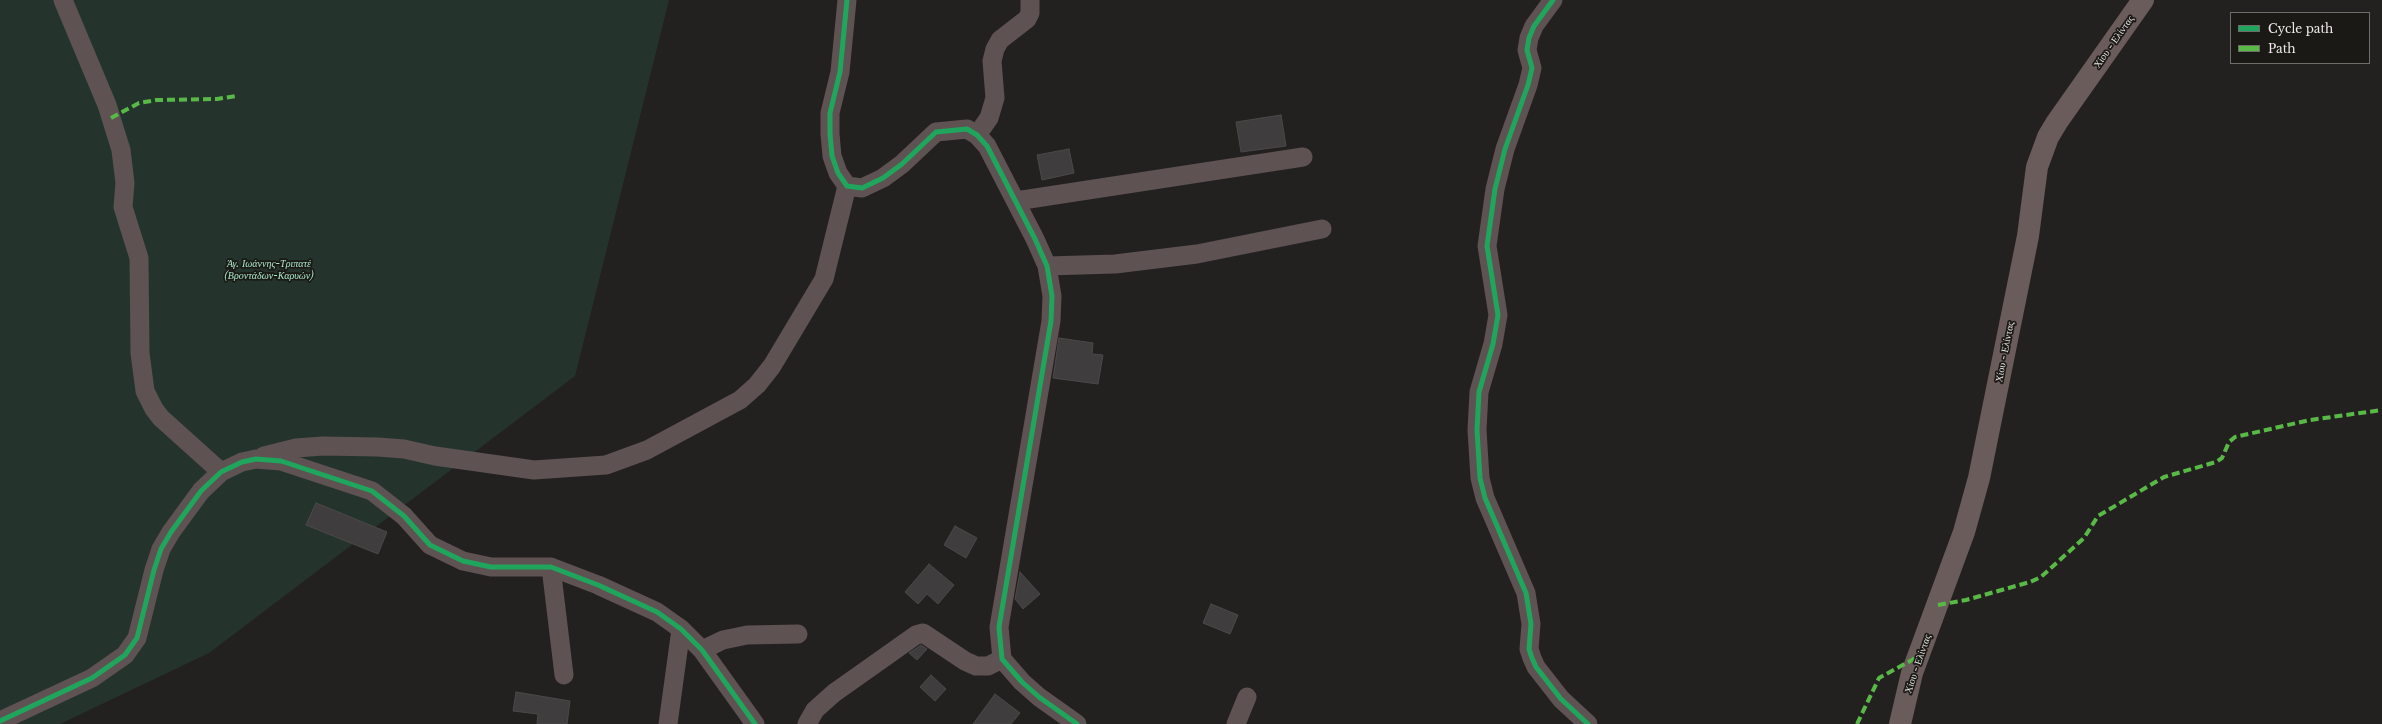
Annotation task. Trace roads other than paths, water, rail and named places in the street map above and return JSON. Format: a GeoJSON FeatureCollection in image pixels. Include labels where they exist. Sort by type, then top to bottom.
{"type":"FeatureCollection","features":[{"type":"Feature","properties":{"kind":"main road","name":"Χίου - Ελίντας"},"geometry":{"type":"LineString","coordinates":[[1900,724],[1912,673],[1964,532],[1979,478],[2028,236],[2037,167],[2048,137],[2057,122],[2143,0]]}},
{"type":"Feature","properties":{"kind":"street"},"geometry":{"type":"LineString","coordinates":[[63,0],[107,105],[121,150],[125,183],[123,207],[140,258],[140,353],[145,391],[154,409],[161,418],[221,472]]}},
{"type":"Feature","properties":{"kind":"street"},"geometry":{"type":"LineString","coordinates":[[847,0],[840,72],[830,113],[832,156],[838,173],[847,186],[862,188],[883,178],[902,164],[936,132],[967,129],[977,135],[987,146],[1016,201],[1047,266],[1052,296],[1051,321],[1007,572],[999,627],[1002,659],[1022,682],[1077,724]]}},
{"type":"Feature","properties":{"kind":"street"},"geometry":{"type":"LineString","coordinates":[[977,135],[989,118],[994,98],[992,61],[995,49],[1000,40],[1021,26],[1027,19],[1030,13],[1030,0]]}},
{"type":"Feature","properties":{"kind":"street"},"geometry":{"type":"LineString","coordinates":[[1553,0],[1529,38],[1527,50],[1532,68],[1528,85],[1505,149],[1495,189],[1487,246],[1498,315],[1493,344],[1480,384],[1477,430],[1480,478],[1485,498],[1526,594],[1531,624],[1529,649],[1532,658],[1561,699],[1588,724]]}},
{"type":"Feature","properties":{"kind":"street"},"geometry":{"type":"LineString","coordinates":[[1016,201],[1303,157]]}},
{"type":"Feature","properties":{"kind":"street"},"geometry":{"type":"LineString","coordinates":[[0,721],[92,678],[125,655],[137,638],[142,626],[154,570],[161,549],[201,491],[221,472],[242,462],[296,448],[323,446],[404,449],[435,456],[534,470],[606,466],[647,450],[740,400],[757,385],[768,371],[824,279],[847,186]]}},
{"type":"Feature","properties":{"kind":"street"},"geometry":{"type":"LineString","coordinates":[[1047,266],[1115,264],[1190,255],[1322,229]]}},
{"type":"Feature","properties":{"kind":"street"},"geometry":{"type":"LineString","coordinates":[[256,459],[281,461],[372,491],[404,516],[430,545],[463,561],[491,567],[552,568],[634,600],[657,612],[681,629],[702,650],[755,724]]}},
{"type":"Feature","properties":{"kind":"street"},"geometry":{"type":"LineString","coordinates":[[552,568],[564,675]]}},
{"type":"Feature","properties":{"kind":"street"},"geometry":{"type":"LineString","coordinates":[[668,724],[681,629]]}},
{"type":"Feature","properties":{"kind":"street"},"geometry":{"type":"LineString","coordinates":[[807,724],[815,710],[834,694],[916,635],[923,633],[976,666],[988,666],[1002,659]]}},
{"type":"Feature","properties":{"kind":"street"},"geometry":{"type":"LineString","coordinates":[[702,650],[723,640],[747,635],[798,634]]}},
{"type":"Feature","properties":{"kind":"street"},"geometry":{"type":"LineString","coordinates":[[1236,724],[1248,697]]}},
{"type":"Feature","properties":{"kind":"park label","name":"Άγ. Ιωάννης-Τριπατέ (Βροντάδων-Καρυών)"},"geometry":{"type":"Point","coordinates":[269,270]}}]}
